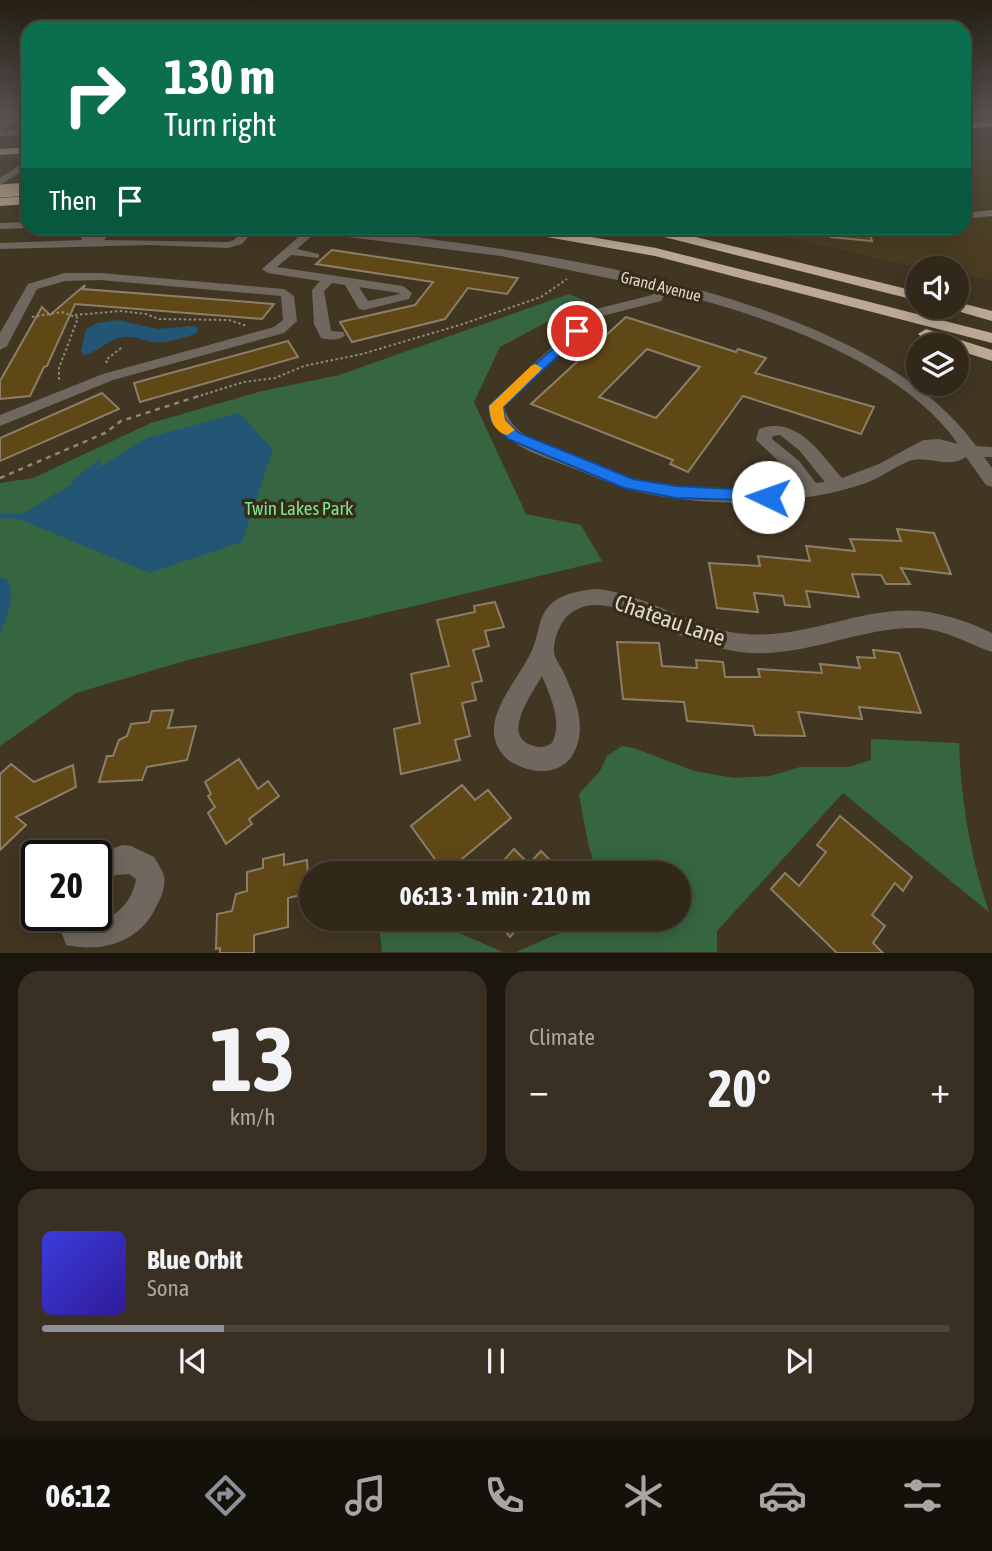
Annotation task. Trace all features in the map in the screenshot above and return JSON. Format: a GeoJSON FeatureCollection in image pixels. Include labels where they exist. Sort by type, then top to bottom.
{"type":"FeatureCollection","features":[{"type":"Feature","properties":{"kind":"highway"},"geometry":{"type":"LineString","coordinates":[[0,191],[21,190]]}},
{"type":"Feature","properties":{"kind":"highway"},"geometry":{"type":"LineString","coordinates":[[0,202],[21,202]]}},
{"type":"Feature","properties":{"kind":"highway"},"geometry":{"type":"LineString","coordinates":[[557,235],[656,253],[992,338]]}},
{"type":"Feature","properties":{"kind":"highway"},"geometry":{"type":"LineString","coordinates":[[676,235],[906,294]]}},
{"type":"Feature","properties":{"kind":"highway"},"geometry":{"type":"LineString","coordinates":[[679,235],[906,286]]}},
{"type":"Feature","properties":{"kind":"highway"},"geometry":{"type":"LineString","coordinates":[[656,253],[908,328],[992,356]]}},
{"type":"Feature","properties":{"kind":"highway"},"geometry":{"type":"LineString","coordinates":[[969,299],[992,304]]}},
{"type":"Feature","properties":{"kind":"highway"},"geometry":{"type":"LineString","coordinates":[[969,310],[992,316]]}},
{"type":"Feature","properties":{"kind":"street"},"geometry":{"type":"LineString","coordinates":[[0,182],[21,168]]}},
{"type":"Feature","properties":{"kind":"street"},"geometry":{"type":"LineString","coordinates":[[0,202],[21,187]]}},
{"type":"Feature","properties":{"kind":"street"},"geometry":{"type":"LineString","coordinates":[[971,214],[991,209]]}},
{"type":"Feature","properties":{"kind":"street"},"geometry":{"type":"LineString","coordinates":[[0,226],[21,225]]}},
{"type":"Feature","properties":{"kind":"street"},"geometry":{"type":"LineString","coordinates":[[88,235],[88,243]]}},
{"type":"Feature","properties":{"kind":"street"},"geometry":{"type":"LineString","coordinates":[[88,243],[103,235]]}},
{"type":"Feature","properties":{"kind":"street"},"geometry":{"type":"LineString","coordinates":[[0,246],[88,243],[228,245],[238,242],[244,235]]}},
{"type":"Feature","properties":{"kind":"street"},"geometry":{"type":"LineString","coordinates":[[307,235],[268,268],[349,281]]}},
{"type":"Feature","properties":{"kind":"street","name":"Grand Avenue"},"geometry":{"type":"LineString","coordinates":[[367,235],[473,247],[664,286],[791,323],[863,357],[931,406],[976,452],[992,481]]}},
{"type":"Feature","properties":{"kind":"street"},"geometry":{"type":"LineString","coordinates":[[289,251],[315,256]]}},
{"type":"Feature","properties":{"kind":"street"},"geometry":{"type":"LineString","coordinates":[[0,346],[32,287],[51,279],[85,278],[284,293],[288,296],[290,321],[279,330],[86,385],[0,421]]}},
{"type":"Feature","properties":{"kind":"street"},"geometry":{"type":"LineString","coordinates":[[329,278],[318,290],[321,324],[326,335],[338,335]]}},
{"type":"Feature","properties":{"kind":"street"},"geometry":{"type":"LineString","coordinates":[[664,286],[657,298],[597,313],[496,406],[498,421],[513,436],[630,484],[676,492],[768,497],[838,485],[893,464],[929,444],[945,444],[976,452]]}},
{"type":"Feature","properties":{"kind":"street"},"geometry":{"type":"LineString","coordinates":[[811,491],[793,465],[764,440],[765,433],[779,428],[797,437],[838,485]]}},
{"type":"Feature","properties":{"kind":"street","name":"Chateau Lane"},"geometry":{"type":"LineString","coordinates":[[543,652],[549,623],[557,610],[572,601],[589,597],[610,597],[698,633],[746,644],[778,645],[890,622],[913,621],[942,623],[992,643]]}},
{"type":"Feature","properties":{"kind":"street"},"geometry":{"type":"LineString","coordinates":[[76,931],[88,941],[121,944],[145,908],[150,891],[150,877],[144,866],[133,860],[119,859],[112,863]]}},
{"type":"Feature","properties":{"kind":"path"},"geometry":{"type":"LineString","coordinates":[[0,478],[105,433],[121,421],[244,382],[275,378],[304,366],[362,354],[463,324],[541,297],[575,273]]}},
{"type":"Feature","properties":{"kind":"path"},"geometry":{"type":"LineString","coordinates":[[15,319],[62,312],[75,315],[89,312],[136,312],[160,319],[246,324],[248,327],[242,331]]}},
{"type":"Feature","properties":{"kind":"path"},"geometry":{"type":"LineString","coordinates":[[66,383],[57,385],[61,359],[78,318],[75,315]]}},
{"type":"Feature","properties":{"kind":"path"},"geometry":{"type":"LineString","coordinates":[[108,364],[106,360],[121,348]]}},
{"type":"Feature","properties":{"kind":"path"},"geometry":{"type":"LineString","coordinates":[[103,366],[117,362]]}},
{"type":"Feature","properties":{"kind":"shaded area"},"geometry":{"type":"Polygon","coordinates":[[[971,160],[992,160],[992,280],[969,276],[969,256],[906,256],[906,264],[774,235],[971,235],[971,160]]]}},
{"type":"Feature","properties":{"kind":"green space","name":"Twin Lakes Park"},"geometry":{"type":"Polygon","coordinates":[[[569,294],[586,301],[500,347],[474,402],[526,514],[581,525],[602,561],[188,660],[76,693],[0,746],[0,483],[33,478],[151,423],[262,391],[339,375],[569,294]]]}},
{"type":"Feature","properties":{"kind":"green space"},"geometry":{"type":"Polygon","coordinates":[[[871,739],[959,743],[968,828],[989,912],[843,793],[717,931],[717,952],[516,952],[564,931],[691,931],[691,861],[593,861],[579,794],[600,771],[607,756],[622,746],[694,771],[734,778],[770,776],[800,767],[848,767],[871,760],[871,739]]]}},
{"type":"Feature","properties":{"kind":"green space"},"geometry":{"type":"Polygon","coordinates":[[[379,931],[455,931],[503,952],[382,952],[379,931]]]}},
{"type":"Feature","properties":{"kind":"water"},"geometry":{"type":"Polygon","coordinates":[[[118,320],[158,329],[193,326],[198,328],[197,333],[163,342],[132,337],[119,338],[83,355],[81,351],[86,329],[97,323],[118,320]]]}},
{"type":"Feature","properties":{"kind":"water"},"geometry":{"type":"Polygon","coordinates":[[[239,413],[273,449],[242,542],[150,573],[16,518],[147,438],[239,413]]]}},
{"type":"Feature","properties":{"kind":"water"},"geometry":{"type":"Polygon","coordinates":[[[0,577],[9,581],[12,600],[0,636],[0,577]]]}},
{"type":"Feature","properties":{"kind":"building"},"geometry":{"type":"Polygon","coordinates":[[[870,235],[872,241],[831,237],[870,235]]]}},
{"type":"Feature","properties":{"kind":"building"},"geometry":{"type":"Polygon","coordinates":[[[332,250],[518,278],[507,294],[468,288],[445,319],[352,342],[340,322],[415,305],[433,282],[316,264],[332,250]]]}},
{"type":"Feature","properties":{"kind":"building"},"geometry":{"type":"Polygon","coordinates":[[[85,285],[83,289],[274,304],[262,319],[75,304],[30,396],[0,399],[0,381],[42,307],[50,315],[85,285]]]}},
{"type":"Feature","properties":{"kind":"building"},"geometry":{"type":"Polygon","coordinates":[[[626,317],[736,352],[738,349],[766,358],[755,373],[874,407],[861,434],[743,396],[688,472],[670,464],[673,460],[531,404],[626,317]],[[647,349],[599,397],[656,418],[700,367],[647,349]]]}},
{"type":"Feature","properties":{"kind":"building"},"geometry":{"type":"Polygon","coordinates":[[[288,341],[298,357],[140,402],[134,383],[288,341]]]}},
{"type":"Feature","properties":{"kind":"building"},"geometry":{"type":"Polygon","coordinates":[[[102,393],[119,409],[0,461],[0,438],[102,393]]]}},
{"type":"Feature","properties":{"kind":"building"},"geometry":{"type":"Polygon","coordinates":[[[897,529],[934,533],[951,574],[901,568],[910,584],[886,584],[881,575],[852,574],[859,597],[806,591],[810,607],[785,605],[783,596],[754,593],[758,612],[717,608],[709,563],[760,566],[758,556],[810,561],[806,546],[855,551],[850,539],[901,541],[897,529]]]}},
{"type":"Feature","properties":{"kind":"building"},"geometry":{"type":"Polygon","coordinates":[[[495,602],[504,627],[485,631],[489,646],[473,650],[482,681],[472,683],[476,700],[462,703],[470,736],[455,740],[460,760],[401,774],[394,729],[420,723],[411,674],[449,666],[437,620],[475,612],[474,606],[495,602]]]}},
{"type":"Feature","properties":{"kind":"building"},"geometry":{"type":"Polygon","coordinates":[[[617,642],[659,643],[662,666],[697,668],[696,660],[723,662],[725,677],[760,677],[758,669],[822,673],[820,664],[860,668],[857,657],[875,658],[873,650],[899,653],[921,713],[859,707],[862,719],[798,712],[805,736],[755,735],[753,726],[687,721],[684,702],[623,699],[617,642]]]}},
{"type":"Feature","properties":{"kind":"building"},"geometry":{"type":"Polygon","coordinates":[[[173,710],[168,728],[196,726],[187,760],[147,767],[142,780],[99,782],[107,756],[113,756],[119,740],[127,736],[131,724],[149,722],[152,711],[173,710]]]}},
{"type":"Feature","properties":{"kind":"building"},"geometry":{"type":"Polygon","coordinates":[[[239,759],[258,789],[268,781],[279,796],[249,819],[252,824],[226,844],[208,813],[215,807],[208,796],[211,794],[205,782],[239,759]]]}},
{"type":"Feature","properties":{"kind":"building"},"geometry":{"type":"Polygon","coordinates":[[[11,764],[34,782],[73,765],[76,787],[16,817],[26,825],[0,850],[0,774],[11,764]]]}},
{"type":"Feature","properties":{"kind":"building"},"geometry":{"type":"Polygon","coordinates":[[[462,785],[475,800],[488,790],[511,818],[459,861],[436,861],[411,826],[462,785]]]}},
{"type":"Feature","properties":{"kind":"building"},"geometry":{"type":"Polygon","coordinates":[[[840,816],[912,877],[903,891],[895,883],[872,915],[885,926],[873,943],[883,953],[837,953],[771,889],[785,873],[799,886],[826,852],[817,845],[840,816]]]}},
{"type":"Feature","properties":{"kind":"building"},"geometry":{"type":"Polygon","coordinates":[[[514,849],[526,861],[503,861],[514,849]]]}},
{"type":"Feature","properties":{"kind":"building"},"geometry":{"type":"Polygon","coordinates":[[[541,851],[551,861],[532,861],[541,851]]]}},
{"type":"Feature","properties":{"kind":"building"},"geometry":{"type":"Polygon","coordinates":[[[284,854],[284,865],[299,862],[299,895],[288,898],[288,927],[254,935],[254,953],[220,953],[220,948],[216,949],[217,914],[232,911],[236,894],[247,891],[247,872],[263,868],[263,859],[284,854]]]}},
{"type":"Feature","properties":{"kind":"building"},"geometry":{"type":"Polygon","coordinates":[[[505,931],[515,931],[510,937],[505,931]]]}},
{"type":"Feature","properties":{"kind":"waterway"},"geometry":{"type":"LineString","coordinates":[[74,482],[99,463]]}},
{"type":"Feature","properties":{"kind":"waterway"},"geometry":{"type":"LineString","coordinates":[[0,516],[22,516]]}},
{"type":"Feature","properties":{"kind":"slow traffic"},"geometry":{"type":"LineString","coordinates":[[507,430],[498,421],[496,406],[535,368]]}},
{"type":"Feature","properties":{"kind":"route"},"geometry":{"type":"LineString","coordinates":[[577,331],[496,406],[498,421],[513,436],[630,484],[676,492],[768,497]]}}]}
